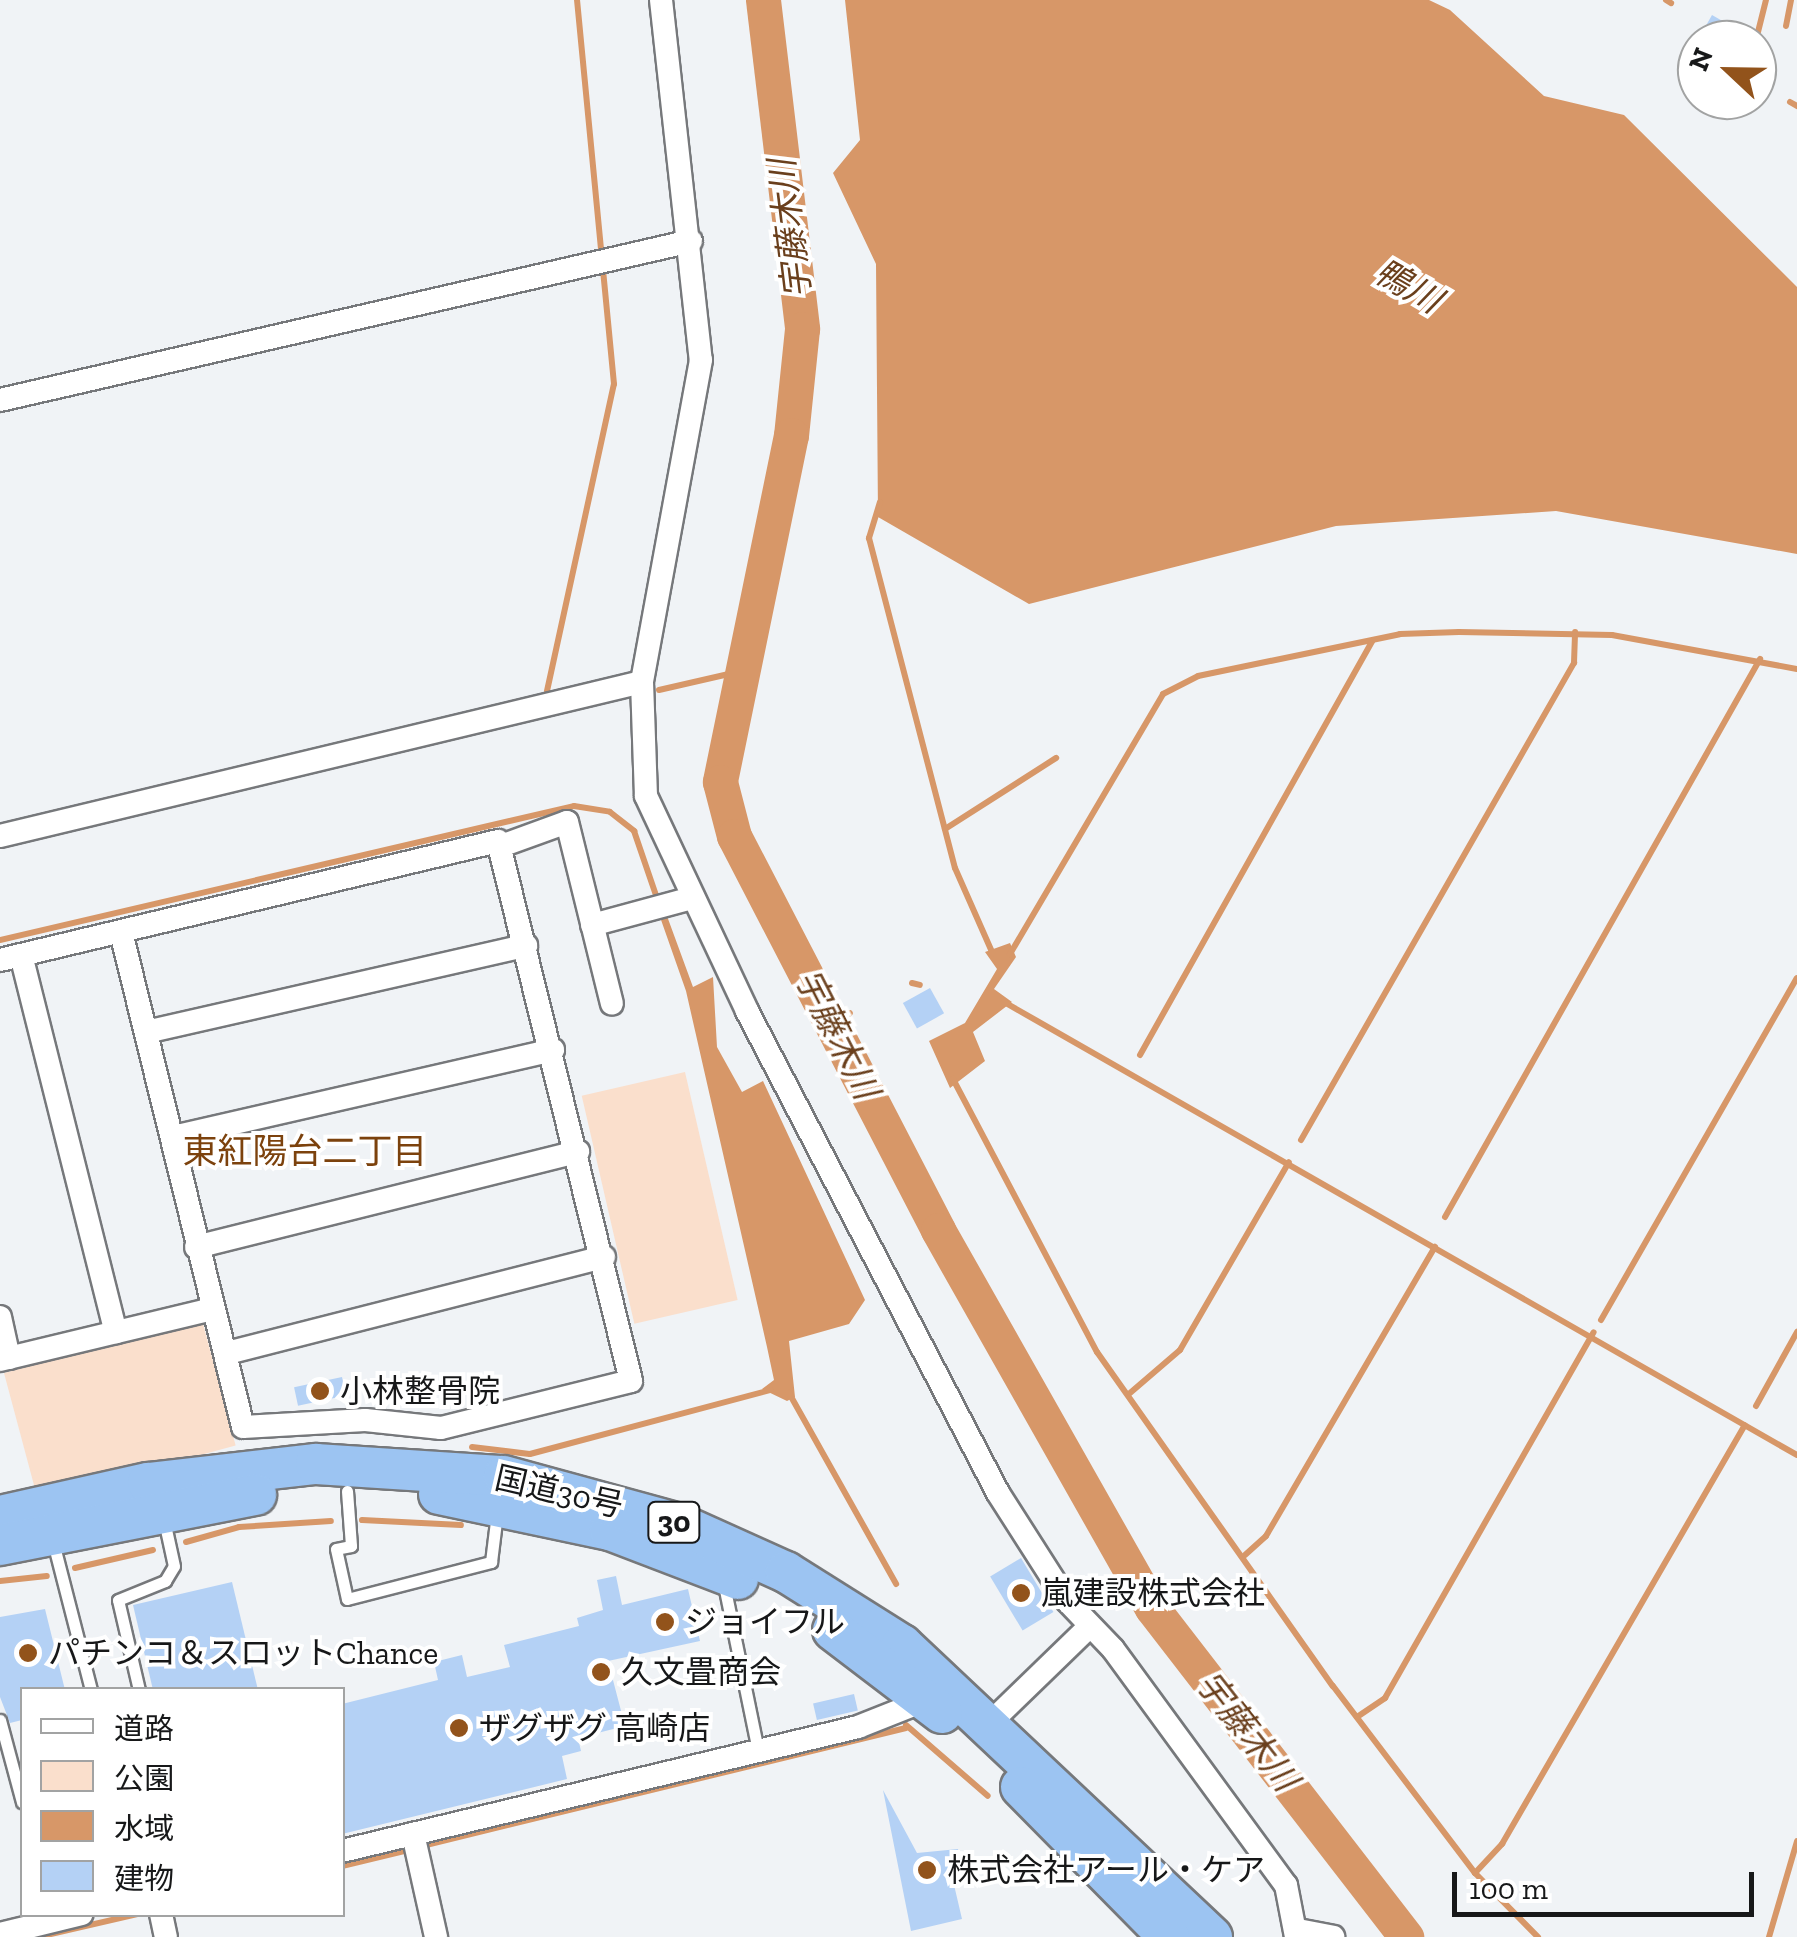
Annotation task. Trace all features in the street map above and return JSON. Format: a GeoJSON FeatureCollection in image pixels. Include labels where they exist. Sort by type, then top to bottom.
{"type":"FeatureCollection","features":[{"type":"Feature","properties":{"kind":"highway","name":"国道30号"},"geometry":{"type":"LineString","coordinates":[[0,1516],[236,1470],[378,1465],[504,1476],[664,1519],[786,1572],[902,1646],[992,1721],[1212,1937]]}},
{"type":"Feature","properties":{"kind":"highway","name":"国道30号"},"geometry":{"type":"LineString","coordinates":[[0,1546],[162,1511],[347,1491],[498,1504],[610,1530],[722,1571],[832,1630],[926,1700],[1168,1937]]}},
{"type":"Feature","properties":{"kind":"street"},"geometry":{"type":"LineString","coordinates":[[662,0],[691,241],[696,410],[642,682],[646,796],[692,898],[998,1494],[1090,1626],[1286,1885],[1297,1934],[1334,1937]]}},
{"type":"Feature","properties":{"kind":"street"},"geometry":{"type":"LineString","coordinates":[[0,400],[606,257],[691,241]]}},
{"type":"Feature","properties":{"kind":"street"},"geometry":{"type":"LineString","coordinates":[[0,836],[642,682]]}},
{"type":"Feature","properties":{"kind":"street"},"geometry":{"type":"LineString","coordinates":[[116,1332],[10,958],[501,846],[567,822],[612,1004]]}},
{"type":"Feature","properties":{"kind":"street"},"geometry":{"type":"LineString","coordinates":[[121,932],[173,1137],[209,1310],[227,1352],[243,1427],[365,1420],[441,1428],[631,1381],[604,1257],[501,846]]}},
{"type":"Feature","properties":{"kind":"street"},"geometry":{"type":"LineString","coordinates":[[592,925],[692,898]]}},
{"type":"Feature","properties":{"kind":"street"},"geometry":{"type":"LineString","coordinates":[[146,1032],[526,946]]}},
{"type":"Feature","properties":{"kind":"street"},"geometry":{"type":"LineString","coordinates":[[173,1137],[553,1050]]}},
{"type":"Feature","properties":{"kind":"street"},"geometry":{"type":"LineString","coordinates":[[196,1246],[578,1152]]}},
{"type":"Feature","properties":{"kind":"street"},"geometry":{"type":"LineString","coordinates":[[227,1352],[604,1257]]}},
{"type":"Feature","properties":{"kind":"street"},"geometry":{"type":"LineString","coordinates":[[0,1316],[5,1359],[209,1310]]}},
{"type":"Feature","properties":{"kind":"street"},"geometry":{"type":"LineString","coordinates":[[992,1721],[1090,1626]]}},
{"type":"Feature","properties":{"kind":"street"},"geometry":{"type":"LineString","coordinates":[[345,1850],[758,1751],[926,1700]]}},
{"type":"Feature","properties":{"kind":"street"},"geometry":{"type":"LineString","coordinates":[[413,1834],[436,1937]]}},
{"type":"Feature","properties":{"kind":"street"},"geometry":{"type":"LineString","coordinates":[[0,1934],[47,1930],[75,1917]]}},
{"type":"Feature","properties":{"kind":"lane"},"geometry":{"type":"LineString","coordinates":[[347,1491],[351,1546],[336,1549],[347,1598],[491,1562],[498,1504]]}},
{"type":"Feature","properties":{"kind":"lane"},"geometry":{"type":"LineString","coordinates":[[138,1687],[118,1600],[165,1582],[174,1566],[162,1511]]}},
{"type":"Feature","properties":{"kind":"lane"},"geometry":{"type":"LineString","coordinates":[[50,1533],[90,1687]]}},
{"type":"Feature","properties":{"kind":"lane"},"geometry":{"type":"LineString","coordinates":[[722,1571],[758,1751]]}},
{"type":"Feature","properties":{"kind":"lane"},"geometry":{"type":"LineString","coordinates":[[0,1720],[20,1794]]}},
{"type":"Feature","properties":{"kind":"lane"},"geometry":{"type":"LineString","coordinates":[[7,1742],[20,1739]]}},
{"type":"Feature","properties":{"kind":"green space"},"geometry":{"type":"Polygon","coordinates":[[[685,1072],[738,1300],[634,1324],[582,1096],[685,1072]]]}},
{"type":"Feature","properties":{"kind":"green space"},"geometry":{"type":"Polygon","coordinates":[[[202,1320],[236,1446],[38,1499],[4,1373],[202,1320]]]}},
{"type":"Feature","properties":{"kind":"water","name":"鴨川"},"geometry":{"type":"Polygon","coordinates":[[[845,0],[1429,0],[1450,10],[1544,96],[1624,115],[1797,287],[1797,554],[1556,511],[1336,526],[1029,604],[878,517],[876,264],[833,173],[860,140],[845,0]]]}},
{"type":"Feature","properties":{"kind":"water"},"geometry":{"type":"Polygon","coordinates":[[[667,916],[693,987],[713,977],[717,1047],[742,1092],[763,1081],[865,1300],[849,1324],[789,1341],[795,1397],[787,1401],[762,1389],[774,1380],[686,991],[660,917],[667,916]]]}},
{"type":"Feature","properties":{"kind":"water"},"geometry":{"type":"Polygon","coordinates":[[[1010,943],[1016,957],[994,989],[1012,1002],[973,1032],[985,1061],[950,1088],[929,1041],[965,1023],[997,969],[985,952],[1010,943]]]}},
{"type":"Feature","properties":{"kind":"building"},"geometry":{"type":"Polygon","coordinates":[[[930,988],[944,1013],[917,1028],[903,1003],[930,988]]]}},
{"type":"Feature","properties":{"kind":"building","name":"小林整骨院"},"geometry":{"type":"Polygon","coordinates":[[[342,1377],[346,1396],[298,1406],[294,1387],[342,1377]]]}},
{"type":"Feature","properties":{"kind":"building","name":"嵐建設株式会社"},"geometry":{"type":"Polygon","coordinates":[[[1021,1558],[1053,1612],[1023,1631],[990,1577],[1021,1558]]]}},
{"type":"Feature","properties":{"kind":"building","name":"ザグザグ 高崎店"},"geometry":{"type":"Polygon","coordinates":[[[616,1576],[622,1605],[688,1589],[700,1641],[608,1661],[625,1726],[578,1738],[581,1751],[562,1756],[567,1779],[345,1833],[345,1703],[438,1680],[434,1662],[462,1655],[467,1677],[510,1667],[504,1645],[579,1626],[577,1618],[603,1610],[597,1580],[616,1576]]]}},
{"type":"Feature","properties":{"kind":"building"},"geometry":{"type":"Polygon","coordinates":[[[232,1582],[257,1687],[152,1687],[133,1605],[232,1582]]]}},
{"type":"Feature","properties":{"kind":"building","name":"パチンコ＆スロットChance"},"geometry":{"type":"Polygon","coordinates":[[[45,1609],[64,1687],[20,1687],[20,1720],[10,1723],[0,1697],[0,1617],[45,1609]]]}},
{"type":"Feature","properties":{"kind":"building"},"geometry":{"type":"Polygon","coordinates":[[[854,1694],[858,1711],[817,1720],[813,1703],[854,1694]]]}},
{"type":"Feature","properties":{"kind":"building","name":"株式会社アール・ケア"},"geometry":{"type":"Polygon","coordinates":[[[883,1790],[917,1853],[958,1849],[961,1869],[951,1872],[962,1919],[911,1931],[883,1790]]]}},
{"type":"Feature","properties":{"kind":"waterway"},"geometry":{"type":"LineString","coordinates":[[547,691],[614,384],[577,0]]}},
{"type":"Feature","properties":{"kind":"waterway","name":"宇藤木川"},"geometry":{"type":"LineString","coordinates":[[763,0],[802,329],[791,435],[720,782],[734,836],[938,1230],[1152,1608],[1406,1937]]}},
{"type":"Feature","properties":{"kind":"waterway"},"geometry":{"type":"LineString","coordinates":[[1666,0],[1671,3]]}},
{"type":"Feature","properties":{"kind":"waterway"},"geometry":{"type":"LineString","coordinates":[[1761,20],[1766,0]]}},
{"type":"Feature","properties":{"kind":"waterway"},"geometry":{"type":"LineString","coordinates":[[1786,26],[1791,0]]}},
{"type":"Feature","properties":{"kind":"waterway"},"geometry":{"type":"LineString","coordinates":[[1790,102],[1797,106]]}},
{"type":"Feature","properties":{"kind":"waterway"},"geometry":{"type":"LineString","coordinates":[[880,502],[869,538],[955,868],[993,954]]}},
{"type":"Feature","properties":{"kind":"waterway"},"geometry":{"type":"LineString","coordinates":[[1010,954],[1163,694],[1198,676],[1400,634],[1459,632],[1612,635],[1797,669]]}},
{"type":"Feature","properties":{"kind":"waterway"},"geometry":{"type":"LineString","coordinates":[[1301,1140],[1574,663],[1575,632]]}},
{"type":"Feature","properties":{"kind":"waterway"},"geometry":{"type":"LineString","coordinates":[[1140,1055],[1372,641]]}},
{"type":"Feature","properties":{"kind":"waterway"},"geometry":{"type":"LineString","coordinates":[[1445,1217],[1760,659]]}},
{"type":"Feature","properties":{"kind":"waterway"},"geometry":{"type":"LineString","coordinates":[[659,690],[742,671]]}},
{"type":"Feature","properties":{"kind":"waterway"},"geometry":{"type":"LineString","coordinates":[[945,829],[1056,758]]}},
{"type":"Feature","properties":{"kind":"waterway"},"geometry":{"type":"LineString","coordinates":[[0,940],[574,806],[610,812],[634,831],[659,904]]}},
{"type":"Feature","properties":{"kind":"waterway"},"geometry":{"type":"LineString","coordinates":[[1601,1320],[1797,978]]}},
{"type":"Feature","properties":{"kind":"waterway"},"geometry":{"type":"LineString","coordinates":[[912,983],[920,985]]}},
{"type":"Feature","properties":{"kind":"waterway"},"geometry":{"type":"LineString","coordinates":[[1004,1002],[1797,1455]]}},
{"type":"Feature","properties":{"kind":"waterway"},"geometry":{"type":"LineString","coordinates":[[832,1026],[850,1013]]}},
{"type":"Feature","properties":{"kind":"waterway"},"geometry":{"type":"LineString","coordinates":[[953,1079],[1097,1352],[1333,1686],[1475,1873],[1538,1937]]}},
{"type":"Feature","properties":{"kind":"waterway"},"geometry":{"type":"LineString","coordinates":[[1130,1393],[1180,1350],[1289,1162]]}},
{"type":"Feature","properties":{"kind":"waterway"},"geometry":{"type":"LineString","coordinates":[[1245,1555],[1266,1536],[1435,1247]]}},
{"type":"Feature","properties":{"kind":"waterway"},"geometry":{"type":"LineString","coordinates":[[1357,1717],[1385,1698],[1594,1332]]}},
{"type":"Feature","properties":{"kind":"waterway"},"geometry":{"type":"LineString","coordinates":[[1756,1406],[1797,1332]]}},
{"type":"Feature","properties":{"kind":"waterway"},"geometry":{"type":"LineString","coordinates":[[472,1447],[530,1454],[771,1390]]}},
{"type":"Feature","properties":{"kind":"waterway"},"geometry":{"type":"LineString","coordinates":[[789,1393],[896,1584]]}},
{"type":"Feature","properties":{"kind":"waterway"},"geometry":{"type":"LineString","coordinates":[[1475,1873],[1502,1844],[1745,1425]]}},
{"type":"Feature","properties":{"kind":"waterway"},"geometry":{"type":"LineString","coordinates":[[362,1520],[461,1525]]}},
{"type":"Feature","properties":{"kind":"waterway"},"geometry":{"type":"LineString","coordinates":[[186,1542],[239,1527],[331,1521]]}},
{"type":"Feature","properties":{"kind":"waterway"},"geometry":{"type":"LineString","coordinates":[[75,1568],[153,1550]]}},
{"type":"Feature","properties":{"kind":"waterway"},"geometry":{"type":"LineString","coordinates":[[0,1581],[47,1576]]}},
{"type":"Feature","properties":{"kind":"waterway"},"geometry":{"type":"LineString","coordinates":[[906,1725],[988,1796]]}},
{"type":"Feature","properties":{"kind":"waterway"},"geometry":{"type":"LineString","coordinates":[[426,1845],[906,1728]]}},
{"type":"Feature","properties":{"kind":"waterway"},"geometry":{"type":"LineString","coordinates":[[1769,1937],[1797,1841]]}},
{"type":"Feature","properties":{"kind":"waterway"},"geometry":{"type":"LineString","coordinates":[[345,1865],[405,1851]]}},
{"type":"Feature","properties":{"kind":"waterway"},"geometry":{"type":"LineString","coordinates":[[38,1937],[125,1917]]}},
{"type":"Feature","properties":{"kind":"place","name":"小林整骨院"},"geometry":{"type":"Point","coordinates":[320,1391]}},
{"type":"Feature","properties":{"kind":"place","name":"嵐建設株式会社"},"geometry":{"type":"Point","coordinates":[1021,1593]}},
{"type":"Feature","properties":{"kind":"place","name":"ジョイフル"},"geometry":{"type":"Point","coordinates":[665,1622]}},
{"type":"Feature","properties":{"kind":"place","name":"パチンコ＆スロットChance"},"geometry":{"type":"Point","coordinates":[28,1653]}},
{"type":"Feature","properties":{"kind":"place","name":"久文畳商会"},"geometry":{"type":"Point","coordinates":[601,1672]}},
{"type":"Feature","properties":{"kind":"place","name":"ザグザグ 高崎店"},"geometry":{"type":"Point","coordinates":[459,1728]}},
{"type":"Feature","properties":{"kind":"place","name":"株式会社アール・ケア"},"geometry":{"type":"Point","coordinates":[927,1870]}},
{"type":"Feature","properties":{"kind":"district","name":"東紅陽台二丁目"},"geometry":{"type":"Point","coordinates":[305,1151]}}]}
